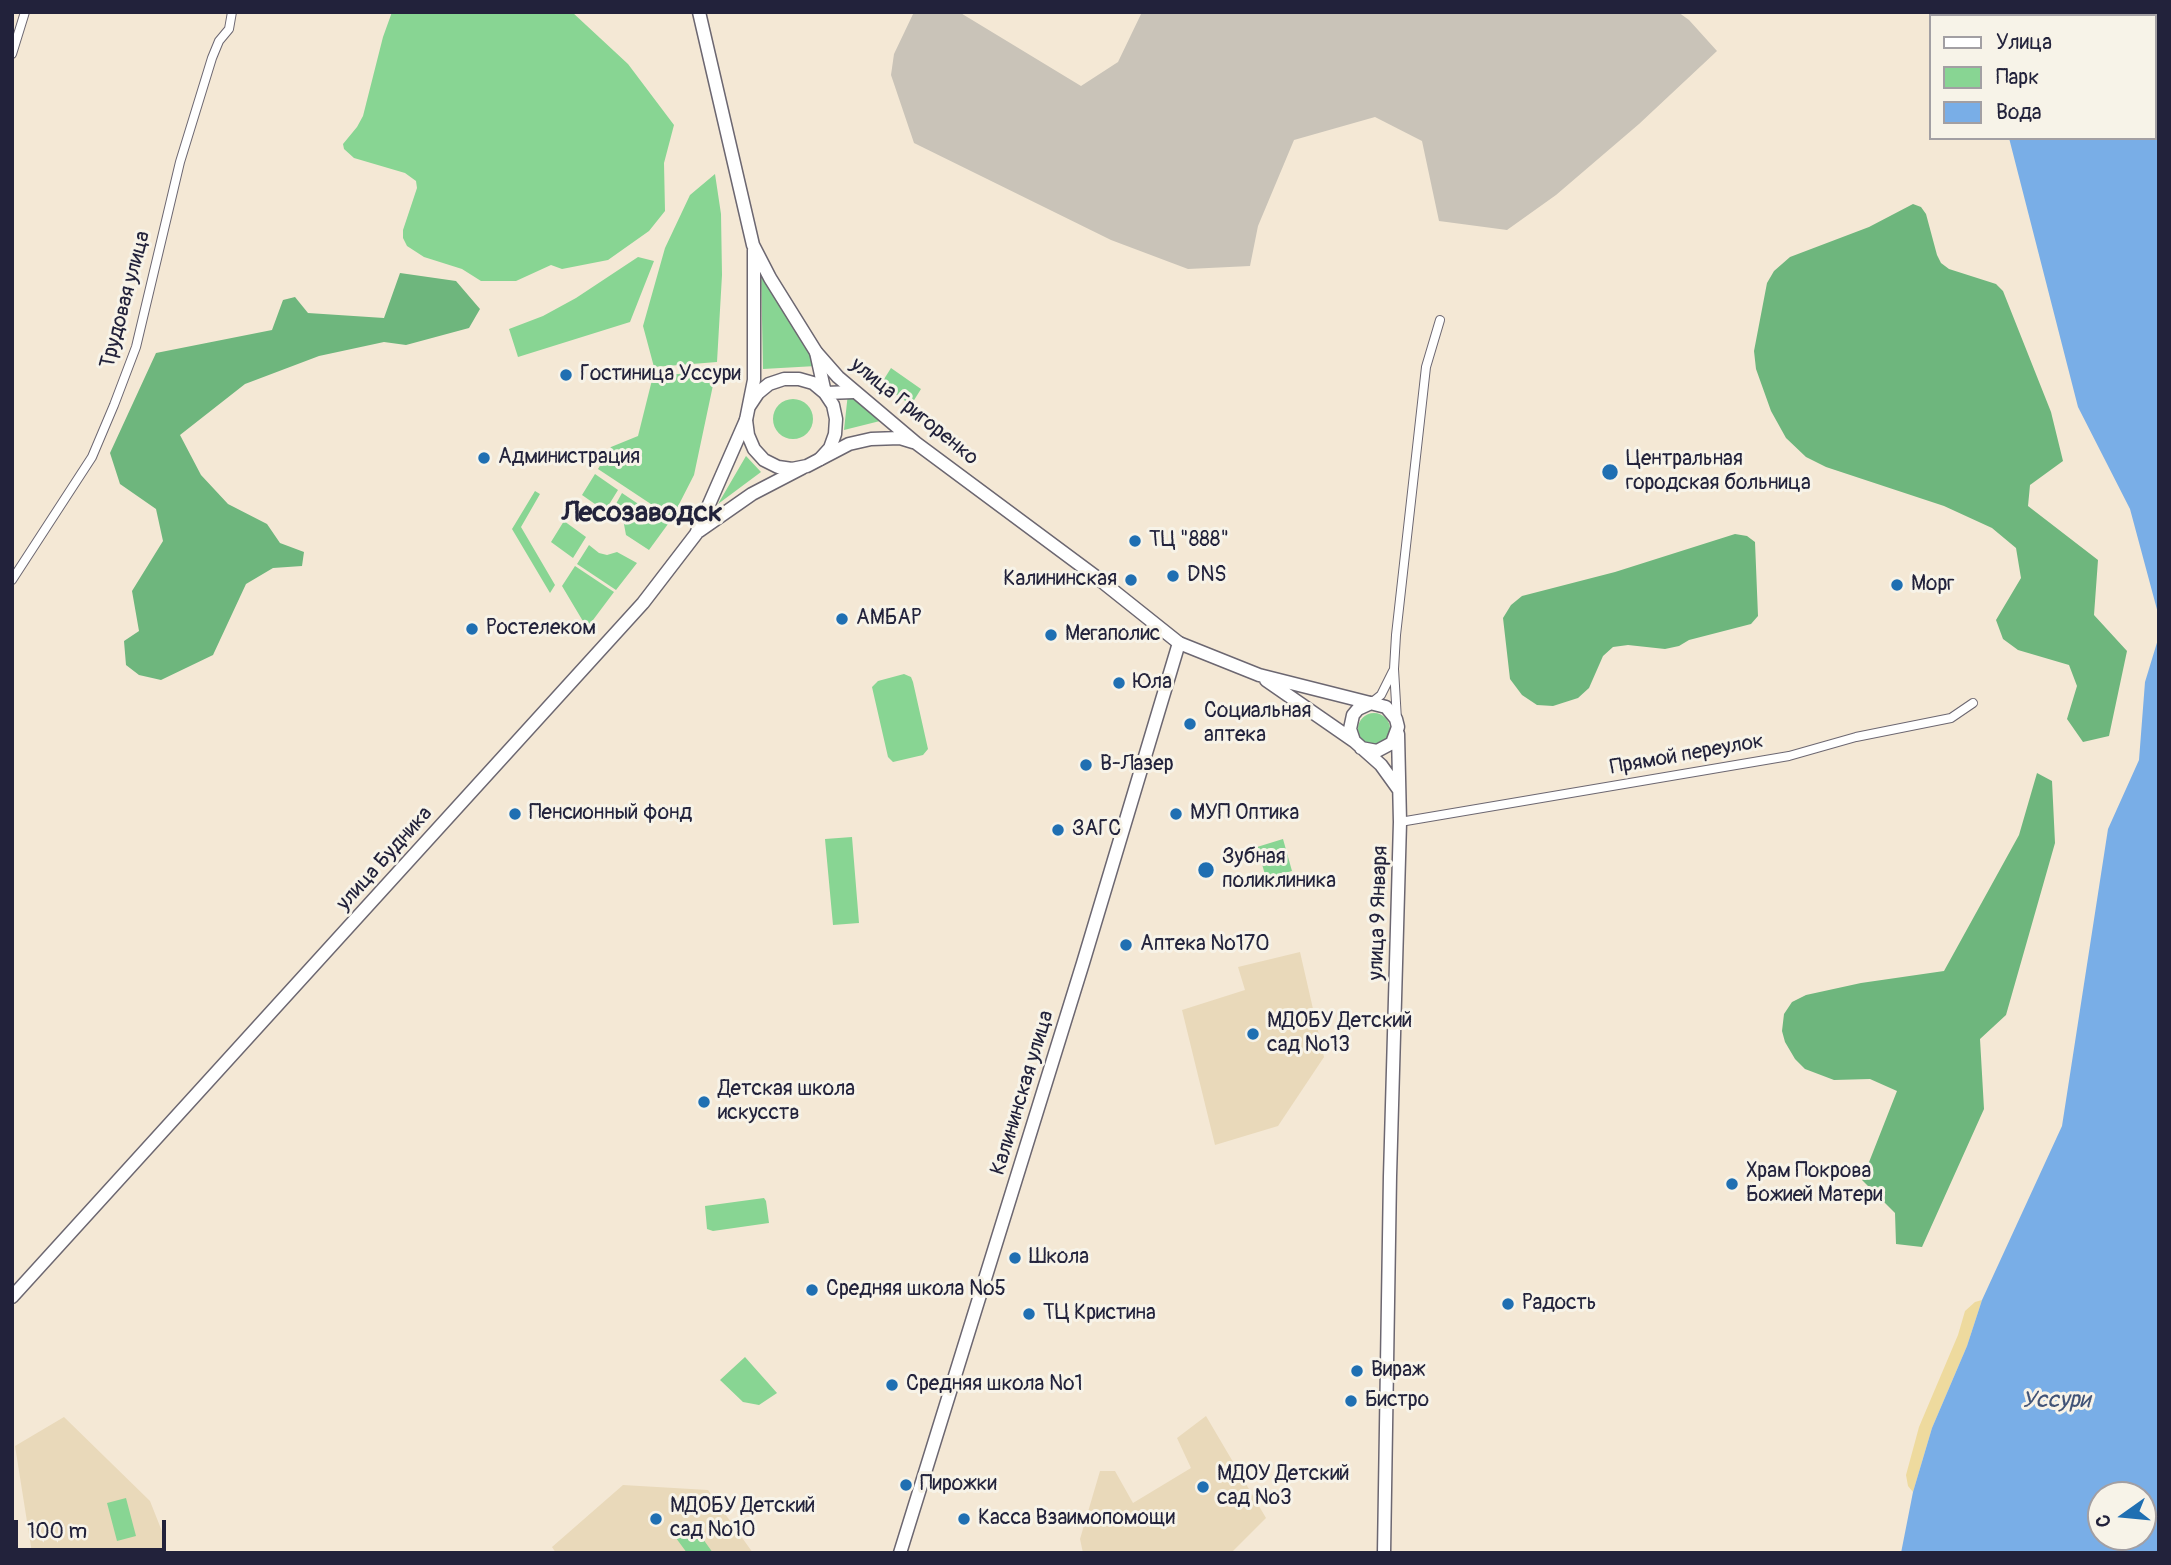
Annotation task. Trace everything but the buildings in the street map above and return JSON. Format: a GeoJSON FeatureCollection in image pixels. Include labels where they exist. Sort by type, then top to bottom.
{"type":"FeatureCollection","features":[{"type":"Feature","properties":{"kind":"main road","name":"улица Григоренко"},"geometry":{"type":"LineString","coordinates":[[699,12],[754,245],[770,278],[816,352],[854,392],[916,443],[1095,576],[1179,643],[1259,675]]}},
{"type":"Feature","properties":{"kind":"main road"},"geometry":{"type":"LineString","coordinates":[[754,245],[755,355],[754,380],[746,420],[748,435],[754,449],[764,460],[778,467],[805,467]]}},
{"type":"Feature","properties":{"kind":"main road"},"geometry":{"type":"LineString","coordinates":[[816,352],[825,393]]}},
{"type":"Feature","properties":{"kind":"main road"},"geometry":{"type":"LineString","coordinates":[[750,406],[758,393],[769,384],[784,379],[813,383],[825,393],[833,405],[836,419],[830,448],[820,459]]}},
{"type":"Feature","properties":{"kind":"main road"},"geometry":{"type":"LineString","coordinates":[[825,393],[854,392]]}},
{"type":"Feature","properties":{"kind":"main road","name":"улица Будника"},"geometry":{"type":"LineString","coordinates":[[12,1297],[636,611],[696,534],[746,420]]}},
{"type":"Feature","properties":{"kind":"main road"},"geometry":{"type":"LineString","coordinates":[[696,534],[752,494],[849,444],[871,439],[900,438],[916,443]]}},
{"type":"Feature","properties":{"kind":"main road","name":"Калининская улица"},"geometry":{"type":"LineString","coordinates":[[900,1553],[1076,988],[1179,643]]}},
{"type":"Feature","properties":{"kind":"main road"},"geometry":{"type":"LineString","coordinates":[[1259,675],[1386,706],[1392,712],[1398,727],[1396,736],[1385,748],[1369,751],[1358,745],[1350,729],[1353,715],[1364,705],[1371,703]]}},
{"type":"Feature","properties":{"kind":"main road"},"geometry":{"type":"LineString","coordinates":[[1259,675],[1358,745],[1381,765],[1399,790]]}},
{"type":"Feature","properties":{"kind":"main road","name":"улица 9 Января"},"geometry":{"type":"LineString","coordinates":[[1384,1553],[1390,1176],[1401,822],[1398,727]]}},
{"type":"Feature","properties":{"kind":"street"},"geometry":{"type":"LineString","coordinates":[[12,54],[24,12]]}},
{"type":"Feature","properties":{"kind":"street","name":"Трудовая улица"},"geometry":{"type":"LineString","coordinates":[[12,580],[93,457],[114,405],[135,347],[180,162],[212,58],[219,41],[229,29],[232,12]]}},
{"type":"Feature","properties":{"kind":"street","name":"улица 9 Января"},"geometry":{"type":"LineString","coordinates":[[1398,727],[1394,669],[1396,635],[1426,368],[1440,320]]}},
{"type":"Feature","properties":{"kind":"street"},"geometry":{"type":"LineString","coordinates":[[1371,703],[1381,695],[1394,669]]}},
{"type":"Feature","properties":{"kind":"street","name":"Прямой переулок"},"geometry":{"type":"LineString","coordinates":[[1401,822],[1789,756],[1856,737],[1951,718],[1973,703]]}},
{"type":"Feature","properties":{"kind":"shaded area"},"geometry":{"type":"Polygon","coordinates":[[[914,12],[959,12],[1081,86],[1118,62],[1142,12],[1678,12],[1689,20],[1717,51],[1639,124],[1556,195],[1507,230],[1439,221],[1422,141],[1375,117],[1294,140],[1258,226],[1250,266],[1188,269],[1111,240],[914,143],[891,75],[894,54],[914,12]]]}},
{"type":"Feature","properties":{"kind":"shaded area","name":"МДОБУ Детский сад №13"},"geometry":{"type":"Polygon","coordinates":[[[1300,952],[1324,1057],[1278,1126],[1215,1145],[1182,1010],[1245,990],[1238,967],[1300,952]]]}},
{"type":"Feature","properties":{"kind":"shaded area","name":"МДОУ Детский сад №3"},"geometry":{"type":"Polygon","coordinates":[[[1206,1416],[1266,1518],[1231,1553],[1083,1553],[1080,1539],[1100,1471],[1115,1471],[1133,1503],[1191,1468],[1177,1438],[1206,1416]]]}},
{"type":"Feature","properties":{"kind":"shaded area"},"geometry":{"type":"Polygon","coordinates":[[[64,1417],[150,1501],[165,1539],[166,1553],[32,1553],[15,1446],[64,1417]]]}},
{"type":"Feature","properties":{"kind":"shaded area","name":"МДОБУ Детский сад №10"},"geometry":{"type":"Polygon","coordinates":[[[623,1485],[708,1490],[753,1553],[556,1553],[552,1547],[623,1485]]]}},
{"type":"Feature","properties":{"kind":"green space"},"geometry":{"type":"Polygon","coordinates":[[[392,12],[572,12],[628,64],[674,125],[664,163],[665,211],[649,231],[608,260],[562,269],[551,265],[516,281],[481,281],[462,269],[424,257],[407,246],[403,230],[417,188],[416,181],[405,173],[354,158],[344,149],[343,144],[363,116],[392,12]]]}},
{"type":"Feature","properties":{"kind":"green space"},"geometry":{"type":"Polygon","coordinates":[[[715,174],[721,214],[722,275],[717,362],[654,367],[643,326],[665,248],[690,195],[715,174]]]}},
{"type":"Feature","properties":{"kind":"green space"},"geometry":{"type":"Polygon","coordinates":[[[1913,204],[1921,207],[1926,214],[1941,263],[1949,269],[1996,284],[2003,291],[2051,412],[2063,461],[2030,485],[2028,506],[2098,560],[2094,615],[2127,651],[2109,736],[2083,742],[2067,719],[2077,686],[2069,665],[2018,650],[2003,639],[1996,620],[2021,578],[2016,548],[1992,528],[1944,506],[1826,467],[1806,457],[1786,438],[1771,411],[1756,369],[1754,351],[1767,283],[1774,271],[1790,257],[1869,227],[1913,204]]]}},
{"type":"Feature","properties":{"kind":"green space"},"geometry":{"type":"Polygon","coordinates":[[[638,257],[654,261],[630,322],[518,357],[509,329],[543,316],[576,298],[638,257]]]}},
{"type":"Feature","properties":{"kind":"green space"},"geometry":{"type":"Polygon","coordinates":[[[761,269],[816,366],[763,369],[761,269]]]}},
{"type":"Feature","properties":{"kind":"green space"},"geometry":{"type":"Polygon","coordinates":[[[400,273],[456,281],[480,309],[469,328],[406,345],[384,342],[319,356],[245,384],[180,435],[201,475],[228,504],[267,524],[280,543],[304,552],[302,566],[273,568],[246,584],[213,655],[161,680],[139,675],[126,665],[124,641],[139,631],[132,591],[163,541],[156,509],[120,484],[110,453],[156,353],[272,330],[283,300],[295,297],[308,313],[384,318],[400,273]]]}},
{"type":"Feature","properties":{"kind":"green space"},"geometry":{"type":"Polygon","coordinates":[[[891,368],[921,389],[911,405],[881,384],[891,368]]]}},
{"type":"Feature","properties":{"kind":"green space"},"geometry":{"type":"Polygon","coordinates":[[[716,371],[694,475],[672,518],[598,469],[611,447],[638,436],[653,376],[716,371]]]}},
{"type":"Feature","properties":{"kind":"green space"},"geometry":{"type":"Polygon","coordinates":[[[848,393],[880,421],[844,430],[848,393]]]}},
{"type":"Feature","properties":{"kind":"green space"},"geometry":{"type":"Polygon","coordinates":[[[793,399],[807,405],[813,419],[807,433],[793,439],[779,433],[773,419],[779,405],[793,399]]]}},
{"type":"Feature","properties":{"kind":"green space"},"geometry":{"type":"Polygon","coordinates":[[[746,456],[761,472],[718,504],[746,456]]]}},
{"type":"Feature","properties":{"kind":"green space"},"geometry":{"type":"Polygon","coordinates":[[[595,474],[618,490],[605,511],[582,495],[595,474]]]}},
{"type":"Feature","properties":{"kind":"green space"},"geometry":{"type":"Polygon","coordinates":[[[535,491],[540,494],[521,527],[555,585],[550,593],[512,529],[535,491]]]}},
{"type":"Feature","properties":{"kind":"green space"},"geometry":{"type":"Polygon","coordinates":[[[622,493],[668,524],[649,550],[626,535],[623,519],[612,511],[622,493]]]}},
{"type":"Feature","properties":{"kind":"green space"},"geometry":{"type":"Polygon","coordinates":[[[564,521],[586,537],[573,558],[551,542],[564,521]]]}},
{"type":"Feature","properties":{"kind":"green space"},"geometry":{"type":"Polygon","coordinates":[[[1735,534],[1747,536],[1755,542],[1758,616],[1751,624],[1665,649],[1628,645],[1613,647],[1603,656],[1589,688],[1578,698],[1553,706],[1537,705],[1522,695],[1510,679],[1503,618],[1511,605],[1522,596],[1615,572],[1735,534]]]}},
{"type":"Feature","properties":{"kind":"green space"},"geometry":{"type":"Polygon","coordinates":[[[589,545],[599,553],[607,555],[617,552],[637,563],[616,590],[577,564],[589,545]]]}},
{"type":"Feature","properties":{"kind":"green space"},"geometry":{"type":"Polygon","coordinates":[[[575,566],[614,592],[587,628],[562,586],[575,566]]]}},
{"type":"Feature","properties":{"kind":"green space"},"geometry":{"type":"Polygon","coordinates":[[[904,674],[911,677],[913,682],[928,749],[923,755],[893,762],[888,757],[872,687],[878,681],[904,674]]]}},
{"type":"Feature","properties":{"kind":"green space"},"geometry":{"type":"Polygon","coordinates":[[[1374,713],[1385,718],[1390,729],[1385,740],[1374,745],[1363,740],[1358,729],[1363,718],[1374,713]]]}},
{"type":"Feature","properties":{"kind":"green space"},"geometry":{"type":"Polygon","coordinates":[[[2037,773],[2052,781],[2055,843],[2006,1015],[1980,1039],[1984,1109],[1922,1247],[1896,1244],[1895,1213],[1862,1180],[1897,1091],[1870,1079],[1834,1080],[1805,1069],[1785,1042],[1782,1031],[1784,1014],[1792,1002],[1806,995],[1861,983],[1944,971],[2019,835],[2037,773]]]}},
{"type":"Feature","properties":{"kind":"green space"},"geometry":{"type":"Polygon","coordinates":[[[852,837],[859,923],[833,925],[825,839],[852,837]]]}},
{"type":"Feature","properties":{"kind":"green space"},"geometry":{"type":"Polygon","coordinates":[[[1283,839],[1292,871],[1266,878],[1257,847],[1283,839]]]}},
{"type":"Feature","properties":{"kind":"green space"},"geometry":{"type":"Polygon","coordinates":[[[764,1198],[769,1223],[713,1231],[707,1229],[705,1206],[764,1198]]]}},
{"type":"Feature","properties":{"kind":"green space"},"geometry":{"type":"Polygon","coordinates":[[[745,1357],[777,1393],[759,1405],[743,1402],[720,1380],[745,1357]]]}},
{"type":"Feature","properties":{"kind":"green space"},"geometry":{"type":"Polygon","coordinates":[[[126,1498],[136,1536],[117,1541],[107,1503],[126,1498]]]}},
{"type":"Feature","properties":{"kind":"green space"},"geometry":{"type":"Polygon","coordinates":[[[693,1525],[713,1553],[687,1553],[676,1538],[693,1525]]]}},
{"type":"Feature","properties":{"kind":"sand"},"geometry":{"type":"Polygon","coordinates":[[[1982,1300],[1967,1346],[1932,1428],[1913,1492],[1908,1486],[1906,1475],[1919,1427],[1958,1335],[1965,1311],[1975,1302],[1982,1300]]]}},
{"type":"Feature","properties":{"kind":"water"},"geometry":{"type":"Polygon","coordinates":[[[2159,12],[2159,617],[2130,509],[2078,407],[2010,140],[2157,140],[2157,14],[2012,14],[2159,12]]]}},
{"type":"Feature","properties":{"kind":"water","name":"Уссури"},"geometry":{"type":"Polygon","coordinates":[[[2159,636],[2159,1553],[1901,1553],[1913,1492],[1932,1428],[1967,1346],[1982,1300],[2062,1126],[2108,829],[2139,760],[2145,682],[2159,636]]]}},
{"type":"Feature","properties":{"kind":"place","name":"Гостиница Уссури"},"geometry":{"type":"Point","coordinates":[566,375]}},
{"type":"Feature","properties":{"kind":"place","name":"Администрация"},"geometry":{"type":"Point","coordinates":[484,458]}},
{"type":"Feature","properties":{"kind":"place","name":"Центральная городская больница"},"geometry":{"type":"Point","coordinates":[1610,472]}},
{"type":"Feature","properties":{"kind":"place","name":"ТЦ \"888\""},"geometry":{"type":"Point","coordinates":[1135,541]}},
{"type":"Feature","properties":{"kind":"place","name":"DNS"},"geometry":{"type":"Point","coordinates":[1173,576]}},
{"type":"Feature","properties":{"kind":"place","name":"Калининская"},"geometry":{"type":"Point","coordinates":[1131,580]}},
{"type":"Feature","properties":{"kind":"place","name":"Морг"},"geometry":{"type":"Point","coordinates":[1897,585]}},
{"type":"Feature","properties":{"kind":"place","name":"АМБАР"},"geometry":{"type":"Point","coordinates":[842,619]}},
{"type":"Feature","properties":{"kind":"place","name":"Ростелеком"},"geometry":{"type":"Point","coordinates":[472,629]}},
{"type":"Feature","properties":{"kind":"place","name":"Мегаполис"},"geometry":{"type":"Point","coordinates":[1051,635]}},
{"type":"Feature","properties":{"kind":"place","name":"Юла"},"geometry":{"type":"Point","coordinates":[1119,683]}},
{"type":"Feature","properties":{"kind":"place","name":"Социальная аптека"},"geometry":{"type":"Point","coordinates":[1190,724]}},
{"type":"Feature","properties":{"kind":"place","name":"В-Лазер"},"geometry":{"type":"Point","coordinates":[1086,765]}},
{"type":"Feature","properties":{"kind":"place","name":"Пенсионный фонд"},"geometry":{"type":"Point","coordinates":[515,814]}},
{"type":"Feature","properties":{"kind":"place","name":"МУП Оптика"},"geometry":{"type":"Point","coordinates":[1176,814]}},
{"type":"Feature","properties":{"kind":"place","name":"ЗАГС"},"geometry":{"type":"Point","coordinates":[1058,830]}},
{"type":"Feature","properties":{"kind":"place","name":"Зубная поликлиника"},"geometry":{"type":"Point","coordinates":[1206,870]}},
{"type":"Feature","properties":{"kind":"place","name":"Аптека №170"},"geometry":{"type":"Point","coordinates":[1126,945]}},
{"type":"Feature","properties":{"kind":"place","name":"МДОБУ Детский сад №13"},"geometry":{"type":"Point","coordinates":[1253,1034]}},
{"type":"Feature","properties":{"kind":"place","name":"Детская школа искусств"},"geometry":{"type":"Point","coordinates":[704,1102]}},
{"type":"Feature","properties":{"kind":"place","name":"Храм Покрова Божией Матери"},"geometry":{"type":"Point","coordinates":[1732,1184]}},
{"type":"Feature","properties":{"kind":"place","name":"Школа"},"geometry":{"type":"Point","coordinates":[1015,1258]}},
{"type":"Feature","properties":{"kind":"place","name":"Средняя школа №5"},"geometry":{"type":"Point","coordinates":[812,1290]}},
{"type":"Feature","properties":{"kind":"place","name":"Радость"},"geometry":{"type":"Point","coordinates":[1508,1304]}},
{"type":"Feature","properties":{"kind":"place","name":"ТЦ Кристина"},"geometry":{"type":"Point","coordinates":[1029,1314]}},
{"type":"Feature","properties":{"kind":"place","name":"Вираж"},"geometry":{"type":"Point","coordinates":[1357,1371]}},
{"type":"Feature","properties":{"kind":"place","name":"Средняя школа №1"},"geometry":{"type":"Point","coordinates":[892,1385]}},
{"type":"Feature","properties":{"kind":"place","name":"Бистро"},"geometry":{"type":"Point","coordinates":[1351,1401]}},
{"type":"Feature","properties":{"kind":"place","name":"Пирожки"},"geometry":{"type":"Point","coordinates":[906,1485]}},
{"type":"Feature","properties":{"kind":"place","name":"МДОУ Детский сад №3"},"geometry":{"type":"Point","coordinates":[1203,1487]}},
{"type":"Feature","properties":{"kind":"place","name":"МДОБУ Детский сад №10"},"geometry":{"type":"Point","coordinates":[656,1519]}},
{"type":"Feature","properties":{"kind":"place","name":"Касса Взаимопомощи"},"geometry":{"type":"Point","coordinates":[964,1519]}},
{"type":"Feature","properties":{"kind":"district","name":"Лесозаводск"},"geometry":{"type":"Point","coordinates":[642,514]}}]}
